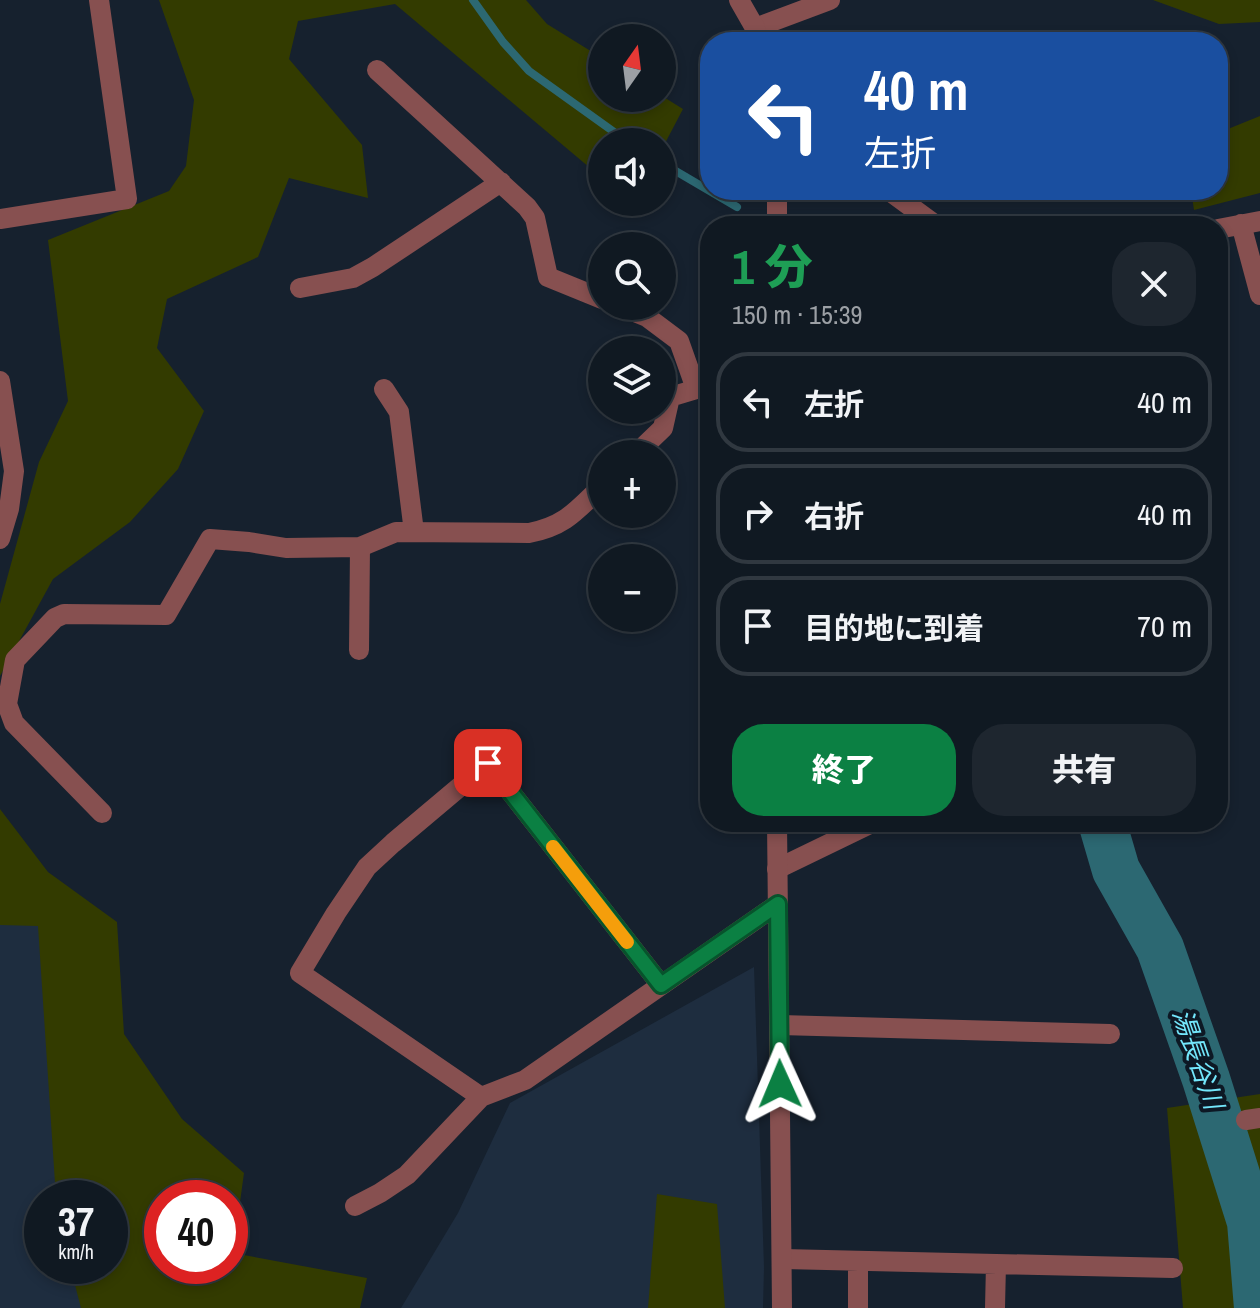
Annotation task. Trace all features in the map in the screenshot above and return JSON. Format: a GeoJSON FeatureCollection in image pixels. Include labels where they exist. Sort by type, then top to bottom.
{"type":"FeatureCollection","features":[{"type":"Feature","properties":{"kind":"street"},"geometry":{"type":"LineString","coordinates":[[0,219],[127,199],[99,0]]}},
{"type":"Feature","properties":{"kind":"street"},"geometry":{"type":"LineString","coordinates":[[739,0],[755,32]]}},
{"type":"Feature","properties":{"kind":"street"},"geometry":{"type":"LineString","coordinates":[[763,32],[830,0]]}},
{"type":"Feature","properties":{"kind":"street"},"geometry":{"type":"LineString","coordinates":[[377,70],[527,207],[535,218],[548,277],[588,293]]}},
{"type":"Feature","properties":{"kind":"street"},"geometry":{"type":"LineString","coordinates":[[300,288],[353,278],[363,273],[501,182]]}},
{"type":"Feature","properties":{"kind":"street"},"geometry":{"type":"LineString","coordinates":[[902,200],[923,216]]}},
{"type":"Feature","properties":{"kind":"street"},"geometry":{"type":"LineString","coordinates":[[1228,227],[1250,222],[1260,295]]}},
{"type":"Feature","properties":{"kind":"street"},"geometry":{"type":"LineString","coordinates":[[651,320],[679,341],[700,381]]}},
{"type":"Feature","properties":{"kind":"street"},"geometry":{"type":"LineString","coordinates":[[0,381],[14,471],[9,509],[0,539]]}},
{"type":"Feature","properties":{"kind":"street"},"geometry":{"type":"LineString","coordinates":[[651,440],[663,428],[670,397],[700,388]]}},
{"type":"Feature","properties":{"kind":"street"},"geometry":{"type":"LineString","coordinates":[[384,389],[399,412],[414,532]]}},
{"type":"Feature","properties":{"kind":"street"},"geometry":{"type":"LineString","coordinates":[[102,813],[14,723],[7,704],[15,660],[55,618],[64,614],[166,615],[210,539],[286,548],[360,547],[396,532],[529,533],[548,529],[566,520],[588,499]]}},
{"type":"Feature","properties":{"kind":"street"},"geometry":{"type":"LineString","coordinates":[[359,650],[360,547]]}},
{"type":"Feature","properties":{"kind":"street"},"geometry":{"type":"LineString","coordinates":[[481,1097],[300,973],[367,867],[488,763],[661,985]]}},
{"type":"Feature","properties":{"kind":"street"},"geometry":{"type":"LineString","coordinates":[[777,832],[782,1308]]}},
{"type":"Feature","properties":{"kind":"street"},"geometry":{"type":"LineString","coordinates":[[777,869],[853,832]]}},
{"type":"Feature","properties":{"kind":"street"},"geometry":{"type":"LineString","coordinates":[[355,1206],[407,1175],[481,1097],[525,1080],[778,904]]}},
{"type":"Feature","properties":{"kind":"street"},"geometry":{"type":"LineString","coordinates":[[780,1025],[1110,1034]]}},
{"type":"Feature","properties":{"kind":"street"},"geometry":{"type":"LineString","coordinates":[[783,1259],[1173,1268]]}},
{"type":"Feature","properties":{"kind":"street"},"geometry":{"type":"LineString","coordinates":[[858,1261],[858,1308]]}},
{"type":"Feature","properties":{"kind":"street"},"geometry":{"type":"LineString","coordinates":[[995,1308],[996,1264]]}},
{"type":"Feature","properties":{"kind":"shaded area"},"geometry":{"type":"Polygon","coordinates":[[[0,925],[62,925],[80,1180],[24,1180],[24,1284],[86,1284],[88,1308],[0,1308],[0,925]]]}},
{"type":"Feature","properties":{"kind":"shaded area"},"geometry":{"type":"Polygon","coordinates":[[[754,967],[763,1308],[401,1308],[458,1213],[510,1103],[754,967]]]}},
{"type":"Feature","properties":{"kind":"green space"},"geometry":{"type":"Polygon","coordinates":[[[159,0],[526,0],[547,24],[588,49],[588,112],[676,112],[676,105],[683,109],[673,128],[588,128],[588,166],[395,4],[298,21],[289,59],[362,145],[368,198],[289,178],[258,257],[167,299],[157,348],[204,411],[178,469],[130,522],[53,579],[0,676],[0,604],[39,462],[68,401],[48,240],[169,191],[186,166],[194,100],[159,0]]]}},
{"type":"Feature","properties":{"kind":"green space"},"geometry":{"type":"Polygon","coordinates":[[[1153,0],[1260,0],[1260,22],[1219,24],[1153,0]]]}},
{"type":"Feature","properties":{"kind":"green space"},"geometry":{"type":"Polygon","coordinates":[[[1260,116],[1260,193],[1194,210],[1192,200],[1228,200],[1228,129],[1260,116]]]}},
{"type":"Feature","properties":{"kind":"green space"},"geometry":{"type":"Polygon","coordinates":[[[0,809],[48,872],[117,922],[124,1034],[182,1119],[244,1173],[243,1180],[144,1180],[144,1284],[248,1284],[248,1256],[367,1278],[360,1308],[81,1308],[75,1284],[128,1284],[128,1180],[55,1180],[38,926],[0,925],[0,809]]]}},
{"type":"Feature","properties":{"kind":"green space"},"geometry":{"type":"Polygon","coordinates":[[[1260,1094],[1260,1308],[1183,1308],[1167,1108],[1260,1094]]]}},
{"type":"Feature","properties":{"kind":"green space"},"geometry":{"type":"Polygon","coordinates":[[[657,1194],[717,1204],[725,1308],[648,1308],[657,1194]]]}},
{"type":"Feature","properties":{"kind":"waterway"},"geometry":{"type":"LineString","coordinates":[[473,0],[503,42],[529,71],[608,128]]}},
{"type":"Feature","properties":{"kind":"waterway"},"geometry":{"type":"LineString","coordinates":[[676,171],[700,185]]}},
{"type":"Feature","properties":{"kind":"waterway"},"geometry":{"type":"LineString","coordinates":[[725,200],[737,207]]}},
{"type":"Feature","properties":{"kind":"waterway","name":"湯長谷川"},"geometry":{"type":"LineString","coordinates":[[1105,832],[1116,870],[1160,948],[1206,1079],[1251,1222],[1258,1308]]}},
{"type":"Feature","properties":{"kind":"slow traffic"},"geometry":{"type":"LineString","coordinates":[[553,847],[627,942]]}},
{"type":"Feature","properties":{"kind":"route"},"geometry":{"type":"LineString","coordinates":[[488,763],[661,985],[778,904],[780,1084]]}}]}
